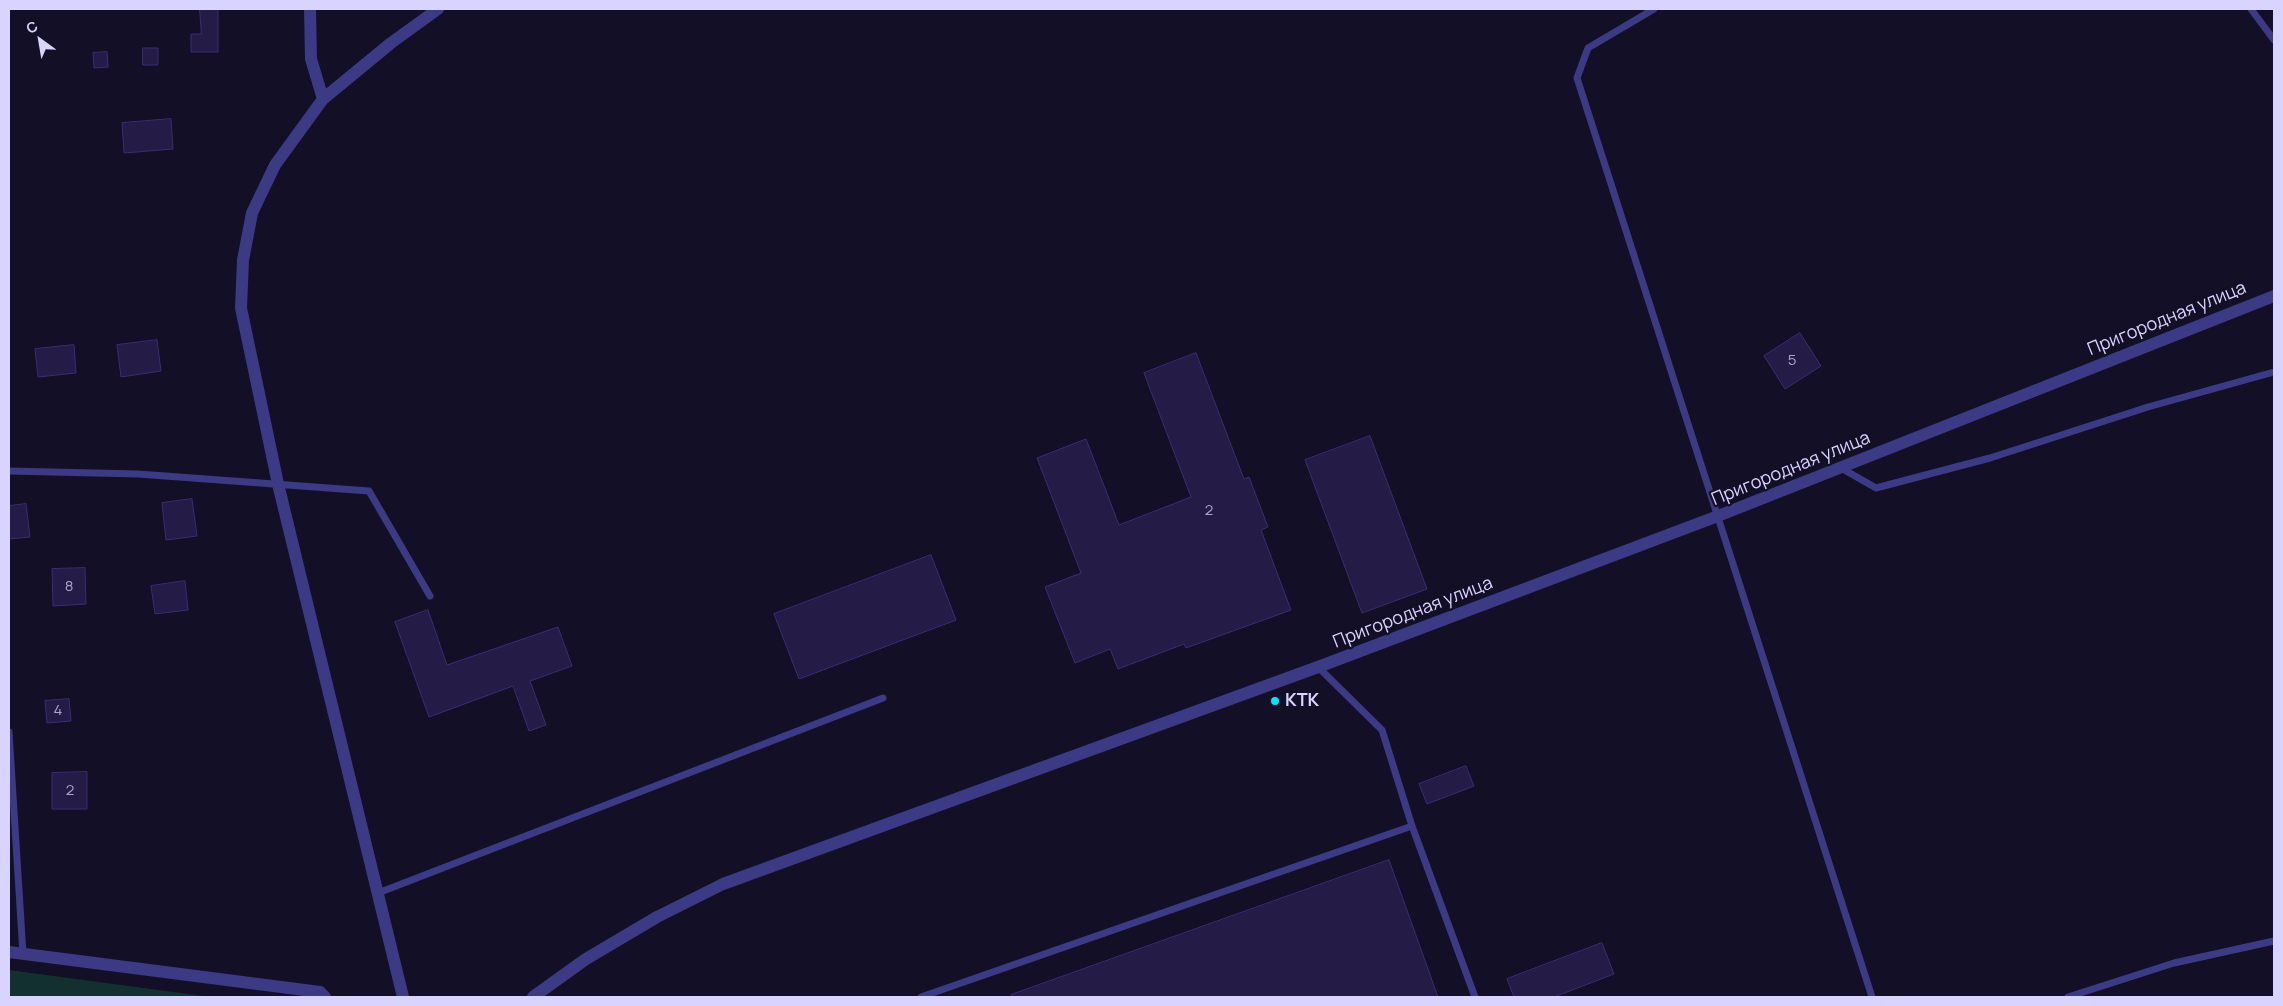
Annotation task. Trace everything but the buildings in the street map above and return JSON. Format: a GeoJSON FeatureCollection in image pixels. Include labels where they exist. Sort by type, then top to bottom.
{"type":"FeatureCollection","features":[{"type":"Feature","properties":{"kind":"street"},"geometry":{"type":"LineString","coordinates":[[310,9],[311,59],[323,99]]}},
{"type":"Feature","properties":{"kind":"street"},"geometry":{"type":"LineString","coordinates":[[403,997],[278,484],[241,308],[243,260],[252,213],[275,165],[323,99],[391,43],[438,9]]}},
{"type":"Feature","properties":{"kind":"street","name":"Пригородная улица"},"geometry":{"type":"LineString","coordinates":[[533,997],[610,945],[657,917],[723,884],[1318,667],[1718,516],[2274,296]]}},
{"type":"Feature","properties":{"kind":"street"},"geometry":{"type":"LineString","coordinates":[[9,952],[320,992],[325,997]]}},
{"type":"Feature","properties":{"kind":"lane"},"geometry":{"type":"LineString","coordinates":[[1654,9],[1588,48],[1577,78],[1872,997]]}},
{"type":"Feature","properties":{"kind":"lane"},"geometry":{"type":"LineString","coordinates":[[2252,9],[2274,40]]}},
{"type":"Feature","properties":{"kind":"lane"},"geometry":{"type":"LineString","coordinates":[[1841,468],[1876,488],[1990,458],[2148,406],[2274,372]]}},
{"type":"Feature","properties":{"kind":"lane"},"geometry":{"type":"LineString","coordinates":[[9,471],[138,474],[369,491],[430,596]]}},
{"type":"Feature","properties":{"kind":"lane"},"geometry":{"type":"LineString","coordinates":[[1318,667],[1382,730],[1412,826],[1475,997]]}},
{"type":"Feature","properties":{"kind":"lane"},"geometry":{"type":"LineString","coordinates":[[378,893],[883,698]]}},
{"type":"Feature","properties":{"kind":"lane"},"geometry":{"type":"LineString","coordinates":[[9,732],[11,790],[23,954]]}},
{"type":"Feature","properties":{"kind":"lane"},"geometry":{"type":"LineString","coordinates":[[921,997],[1412,826]]}},
{"type":"Feature","properties":{"kind":"lane"},"geometry":{"type":"LineString","coordinates":[[2068,997],[2174,962],[2274,941]]}},
{"type":"Feature","properties":{"kind":"green space"},"geometry":{"type":"Polygon","coordinates":[[[9,970],[211,997],[9,997],[9,970]]]}},
{"type":"Feature","properties":{"kind":"place","name":"КТК"},"geometry":{"type":"Point","coordinates":[1275,701]}}]}
